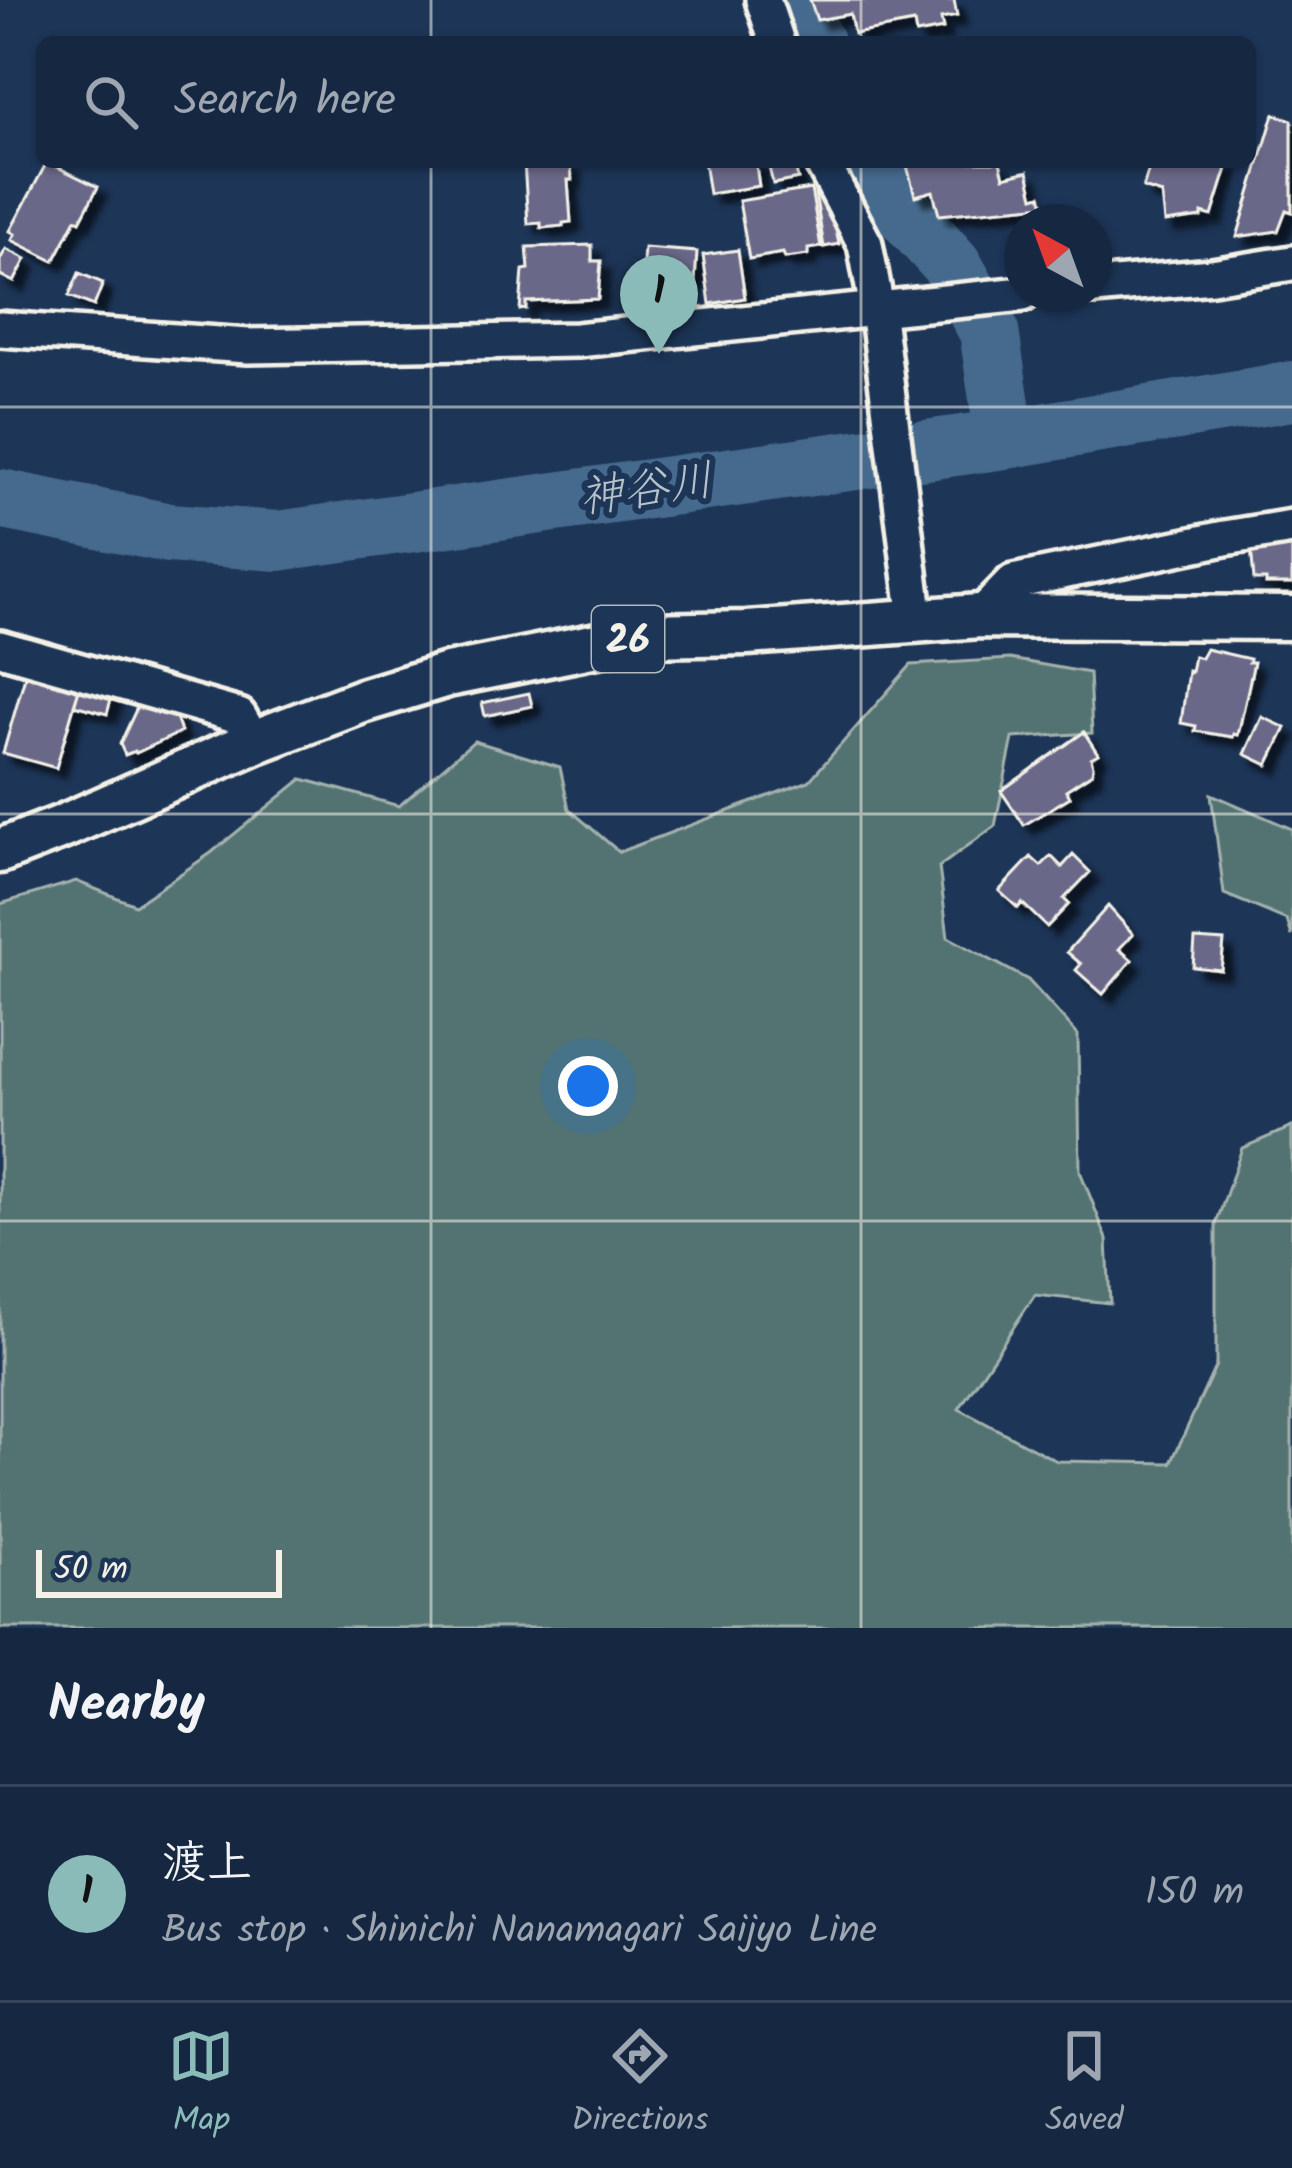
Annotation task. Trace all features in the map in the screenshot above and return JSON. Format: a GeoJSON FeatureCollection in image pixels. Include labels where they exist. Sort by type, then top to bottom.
{"type":"FeatureCollection","features":[{"type":"Feature","properties":{"kind":"main road","name":"26"},"geometry":{"type":"LineString","coordinates":[[0,851],[362,701],[447,675],[646,635],[747,633],[980,616],[1292,618]]}},
{"type":"Feature","properties":{"kind":"street"},"geometry":{"type":"LineString","coordinates":[[763,0],[775,36]]}},
{"type":"Feature","properties":{"kind":"street"},"geometry":{"type":"LineString","coordinates":[[825,168],[866,244],[916,620]]}},
{"type":"Feature","properties":{"kind":"street"},"geometry":{"type":"LineString","coordinates":[[1112,285],[1212,277],[1292,263]]}},
{"type":"Feature","properties":{"kind":"street"},"geometry":{"type":"LineString","coordinates":[[0,329],[248,346],[554,340],[878,317],[940,302],[1004,296]]}},
{"type":"Feature","properties":{"kind":"street"},"geometry":{"type":"LineString","coordinates":[[980,616],[1013,582],[1292,527]]}},
{"type":"Feature","properties":{"kind":"street"},"geometry":{"type":"LineString","coordinates":[[0,648],[239,716],[254,742]]}},
{"type":"Feature","properties":{"kind":"green space"},"geometry":{"type":"Polygon","coordinates":[[[1010,659],[1089,673],[1092,733],[1013,738],[995,826],[939,867],[948,937],[1028,980],[1078,1035],[1080,1171],[1107,1239],[1110,1303],[1035,1295],[959,1409],[1057,1461],[1171,1463],[1216,1365],[1216,1224],[1242,1148],[1292,1127],[1292,1628],[0,1628],[0,904],[76,881],[135,905],[211,853],[302,779],[399,806],[474,741],[560,767],[569,809],[619,852],[809,781],[911,665],[1010,659]]]}},
{"type":"Feature","properties":{"kind":"green space"},"geometry":{"type":"Polygon","coordinates":[[[1211,794],[1292,829],[1292,936],[1287,920],[1224,894],[1211,794]]]}},
{"type":"Feature","properties":{"kind":"building"},"geometry":{"type":"Polygon","coordinates":[[[810,0],[954,0],[957,16],[941,19],[943,29],[916,34],[914,23],[854,34],[850,14],[817,20],[810,0]]]}},
{"type":"Feature","properties":{"kind":"building"},"geometry":{"type":"Polygon","coordinates":[[[1274,114],[1292,120],[1292,212],[1286,210],[1278,231],[1237,237],[1274,114]]]}},
{"type":"Feature","properties":{"kind":"building"},"geometry":{"type":"Polygon","coordinates":[[[44,168],[59,168],[98,187],[54,261],[12,240],[15,234],[10,231],[44,168]]]}},
{"type":"Feature","properties":{"kind":"building"},"geometry":{"type":"Polygon","coordinates":[[[524,168],[571,168],[571,222],[541,228],[541,223],[528,224],[524,168]]]}},
{"type":"Feature","properties":{"kind":"building"},"geometry":{"type":"Polygon","coordinates":[[[705,168],[756,168],[759,186],[709,194],[705,168]]]}},
{"type":"Feature","properties":{"kind":"building"},"geometry":{"type":"Polygon","coordinates":[[[769,168],[795,168],[798,179],[773,184],[769,168]]]}},
{"type":"Feature","properties":{"kind":"building"},"geometry":{"type":"Polygon","coordinates":[[[908,168],[1002,168],[1004,177],[1028,171],[1034,197],[1041,195],[1044,204],[1004,204],[1004,209],[939,215],[933,191],[915,196],[908,168]]]}},
{"type":"Feature","properties":{"kind":"building"},"geometry":{"type":"Polygon","coordinates":[[[1149,168],[1227,168],[1212,216],[1202,213],[1202,217],[1165,222],[1162,194],[1143,188],[1149,168]]]}},
{"type":"Feature","properties":{"kind":"building"},"geometry":{"type":"Polygon","coordinates":[[[811,189],[821,247],[808,249],[808,255],[785,258],[783,253],[749,259],[739,201],[811,189]]]}},
{"type":"Feature","properties":{"kind":"building"},"geometry":{"type":"Polygon","coordinates":[[[815,193],[831,208],[839,244],[824,247],[815,193]]]}},
{"type":"Feature","properties":{"kind":"building"},"geometry":{"type":"Polygon","coordinates":[[[592,245],[592,261],[601,261],[598,299],[526,302],[526,309],[520,310],[523,270],[529,269],[527,247],[592,245]]]}},
{"type":"Feature","properties":{"kind":"building"},"geometry":{"type":"Polygon","coordinates":[[[644,248],[697,252],[695,281],[642,277],[644,248]]]}},
{"type":"Feature","properties":{"kind":"building"},"geometry":{"type":"Polygon","coordinates":[[[6,249],[26,259],[14,282],[0,275],[6,249]]]}},
{"type":"Feature","properties":{"kind":"building"},"geometry":{"type":"Polygon","coordinates":[[[738,250],[745,298],[710,304],[703,255],[738,250]]]}},
{"type":"Feature","properties":{"kind":"building"},"geometry":{"type":"Polygon","coordinates":[[[79,273],[103,283],[94,306],[69,296],[79,273]]]}},
{"type":"Feature","properties":{"kind":"building"},"geometry":{"type":"Polygon","coordinates":[[[668,283],[687,286],[684,306],[665,302],[668,283]]]}},
{"type":"Feature","properties":{"kind":"building"},"geometry":{"type":"Polygon","coordinates":[[[1292,543],[1292,584],[1254,580],[1251,547],[1292,543]]]}},
{"type":"Feature","properties":{"kind":"building"},"geometry":{"type":"Polygon","coordinates":[[[1206,649],[1254,662],[1238,735],[1233,737],[1195,731],[1196,726],[1181,723],[1188,671],[1194,656],[1201,658],[1206,649]]]}},
{"type":"Feature","properties":{"kind":"building"},"geometry":{"type":"Polygon","coordinates":[[[26,673],[79,689],[56,768],[3,753],[26,673]]]}},
{"type":"Feature","properties":{"kind":"building"},"geometry":{"type":"Polygon","coordinates":[[[81,683],[113,692],[107,714],[74,705],[81,683]]]}},
{"type":"Feature","properties":{"kind":"building"},"geometry":{"type":"Polygon","coordinates":[[[529,693],[532,706],[485,716],[482,703],[529,693]]]}},
{"type":"Feature","properties":{"kind":"building"},"geometry":{"type":"Polygon","coordinates":[[[140,701],[173,710],[181,732],[125,755],[120,744],[140,701]]]}},
{"type":"Feature","properties":{"kind":"building"},"geometry":{"type":"Polygon","coordinates":[[[1262,717],[1286,728],[1268,765],[1245,754],[1262,717]]]}},
{"type":"Feature","properties":{"kind":"building"},"geometry":{"type":"Polygon","coordinates":[[[1084,732],[1098,754],[1091,758],[1092,773],[1066,790],[1070,797],[1024,825],[1001,791],[1084,732]]]}},
{"type":"Feature","properties":{"kind":"building"},"geometry":{"type":"Polygon","coordinates":[[[1073,855],[1090,872],[1064,899],[1069,904],[1047,927],[1022,903],[1018,908],[999,891],[1031,857],[1041,866],[1051,856],[1062,867],[1073,855]]]}},
{"type":"Feature","properties":{"kind":"building"},"geometry":{"type":"Polygon","coordinates":[[[1108,906],[1133,934],[1119,949],[1132,960],[1103,994],[1076,970],[1081,964],[1067,952],[1108,906]]]}},
{"type":"Feature","properties":{"kind":"building"},"geometry":{"type":"Polygon","coordinates":[[[1195,939],[1224,941],[1221,970],[1193,967],[1195,939]]]}},
{"type":"Feature","properties":{"kind":"waterway"},"geometry":{"type":"LineString","coordinates":[[795,0],[811,36]]}},
{"type":"Feature","properties":{"kind":"waterway"},"geometry":{"type":"LineString","coordinates":[[878,168],[889,195],[952,265],[989,331],[1005,439]]}},
{"type":"Feature","properties":{"kind":"waterway","name":"神谷川"},"geometry":{"type":"LineString","coordinates":[[0,499],[169,533],[278,541],[1005,439],[1292,391]]}},
{"type":"Feature","properties":{"kind":"place","name":"渡上"},"geometry":{"type":"Point","coordinates":[659,354]}}]}
